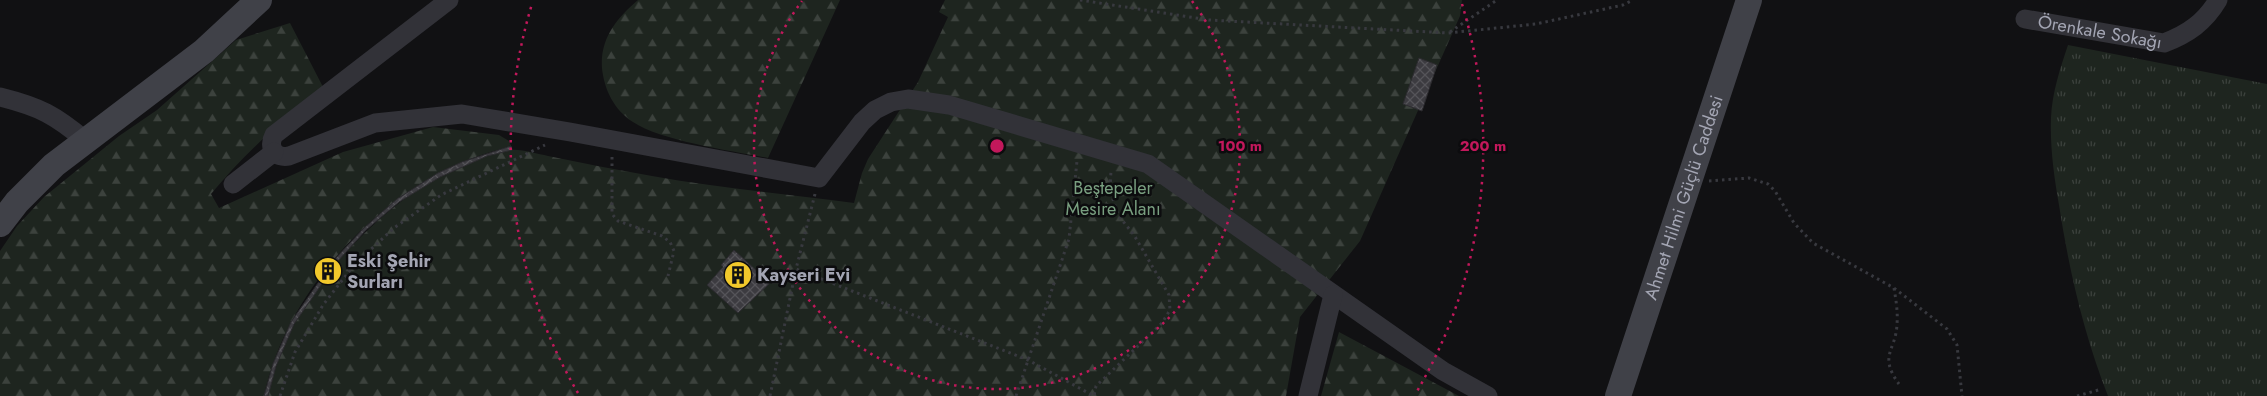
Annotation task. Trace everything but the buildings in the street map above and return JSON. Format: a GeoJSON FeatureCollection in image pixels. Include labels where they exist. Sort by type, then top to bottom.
{"type":"FeatureCollection","features":[{"type":"Feature","properties":{"kind":"street"},"geometry":{"type":"LineString","coordinates":[[0,224],[17,202],[54,165],[204,51],[259,0]]}},
{"type":"Feature","properties":{"kind":"street"},"geometry":{"type":"LineString","coordinates":[[449,0],[274,136],[271,144],[274,152],[281,157],[289,156],[375,122],[462,114],[819,178],[862,122],[875,110],[891,102],[908,99],[949,105],[1148,164],[1443,371],[1488,396]]}},
{"type":"Feature","properties":{"kind":"street","name":"Ahmet Hilmi Güçlü Caddesi"},"geometry":{"type":"LineString","coordinates":[[1618,396],[1749,0]]}},
{"type":"Feature","properties":{"kind":"street","name":"Örenkale Sokağı"},"geometry":{"type":"LineString","coordinates":[[2025,19],[2164,43],[2184,36],[2200,24],[2218,0]]}},
{"type":"Feature","properties":{"kind":"street"},"geometry":{"type":"LineString","coordinates":[[0,98],[32,105],[61,120],[86,141]]}},
{"type":"Feature","properties":{"kind":"street"},"geometry":{"type":"LineString","coordinates":[[233,184],[274,152]]}},
{"type":"Feature","properties":{"kind":"street"},"geometry":{"type":"LineString","coordinates":[[1308,396],[1333,295]]}},
{"type":"Feature","properties":{"kind":"path"},"geometry":{"type":"LineString","coordinates":[[1080,0],[1209,20],[1448,33],[1536,24],[1623,6],[1633,0]]}},
{"type":"Feature","properties":{"kind":"path"},"geometry":{"type":"LineString","coordinates":[[1448,33],[1497,0]]}},
{"type":"Feature","properties":{"kind":"path"},"geometry":{"type":"LineString","coordinates":[[280,396],[295,352],[323,305],[354,265],[394,228],[441,195],[570,132]]}},
{"type":"Feature","properties":{"kind":"path"},"geometry":{"type":"LineString","coordinates":[[612,140],[612,214],[618,222],[662,236],[670,242],[674,251],[668,276]]}},
{"type":"Feature","properties":{"kind":"path"},"geometry":{"type":"LineString","coordinates":[[1016,396],[1069,240],[1078,144]]}},
{"type":"Feature","properties":{"kind":"path"},"geometry":{"type":"LineString","coordinates":[[796,269],[1028,360],[1094,396],[1096,386],[1167,317],[1171,302],[1169,295],[1134,235],[1118,215],[1110,190],[1110,172],[1115,154]]}},
{"type":"Feature","properties":{"kind":"path"},"geometry":{"type":"LineString","coordinates":[[770,396],[796,269],[819,178]]}},
{"type":"Feature","properties":{"kind":"path"},"geometry":{"type":"LineString","coordinates":[[1688,183],[1749,178],[1768,184],[1775,190],[1794,223],[1813,243],[1894,288],[1947,329],[1957,345],[1962,396]]}},
{"type":"Feature","properties":{"kind":"path"},"geometry":{"type":"LineString","coordinates":[[1894,288],[1898,324],[1888,357],[1889,367],[1899,384]]}},
{"type":"Feature","properties":{"kind":"path"},"geometry":{"type":"LineString","coordinates":[[2077,396],[2102,388]]}},
{"type":"Feature","properties":{"kind":"green space"},"geometry":{"type":"Polygon","coordinates":[[[638,0],[840,0],[768,158],[661,135],[633,122],[615,105],[603,76],[602,57],[604,47],[611,30],[623,14],[638,0]]]}},
{"type":"Feature","properties":{"kind":"green space","name":"Beştepeler Mesire Alanı"},"geometry":{"type":"Polygon","coordinates":[[[945,0],[1462,0],[1460,16],[1360,241],[1300,317],[1286,396],[268,396],[279,360],[294,325],[311,297],[332,269],[357,241],[415,191],[447,172],[479,158],[511,150],[520,150],[677,180],[854,203],[868,159],[918,82],[948,17],[939,12],[945,0]]]}},
{"type":"Feature","properties":{"kind":"green space"},"geometry":{"type":"Polygon","coordinates":[[[290,23],[323,87],[264,138],[237,164],[211,194],[219,208],[343,152],[433,127],[499,135],[509,141],[511,146],[464,161],[437,174],[407,193],[378,215],[352,240],[327,267],[306,297],[288,329],[274,362],[264,396],[0,396],[0,251],[17,226],[44,197],[119,136],[157,110],[236,40],[290,23]]]}},
{"type":"Feature","properties":{"kind":"green space"},"geometry":{"type":"Polygon","coordinates":[[[2068,45],[2267,84],[2267,396],[2108,396],[2099,373],[2078,302],[2063,229],[2053,162],[2051,129],[2053,99],[2068,45]]]}},
{"type":"Feature","properties":{"kind":"green space"},"geometry":{"type":"Polygon","coordinates":[[[1339,332],[1459,396],[1321,396],[1339,332]]]}},
{"type":"Feature","properties":{"kind":"place","name":"Eski Şehir Surları"},"geometry":{"type":"Point","coordinates":[328,271]}},
{"type":"Feature","properties":{"kind":"place","name":"Kayseri Evi"},"geometry":{"type":"Point","coordinates":[738,275]}}]}
